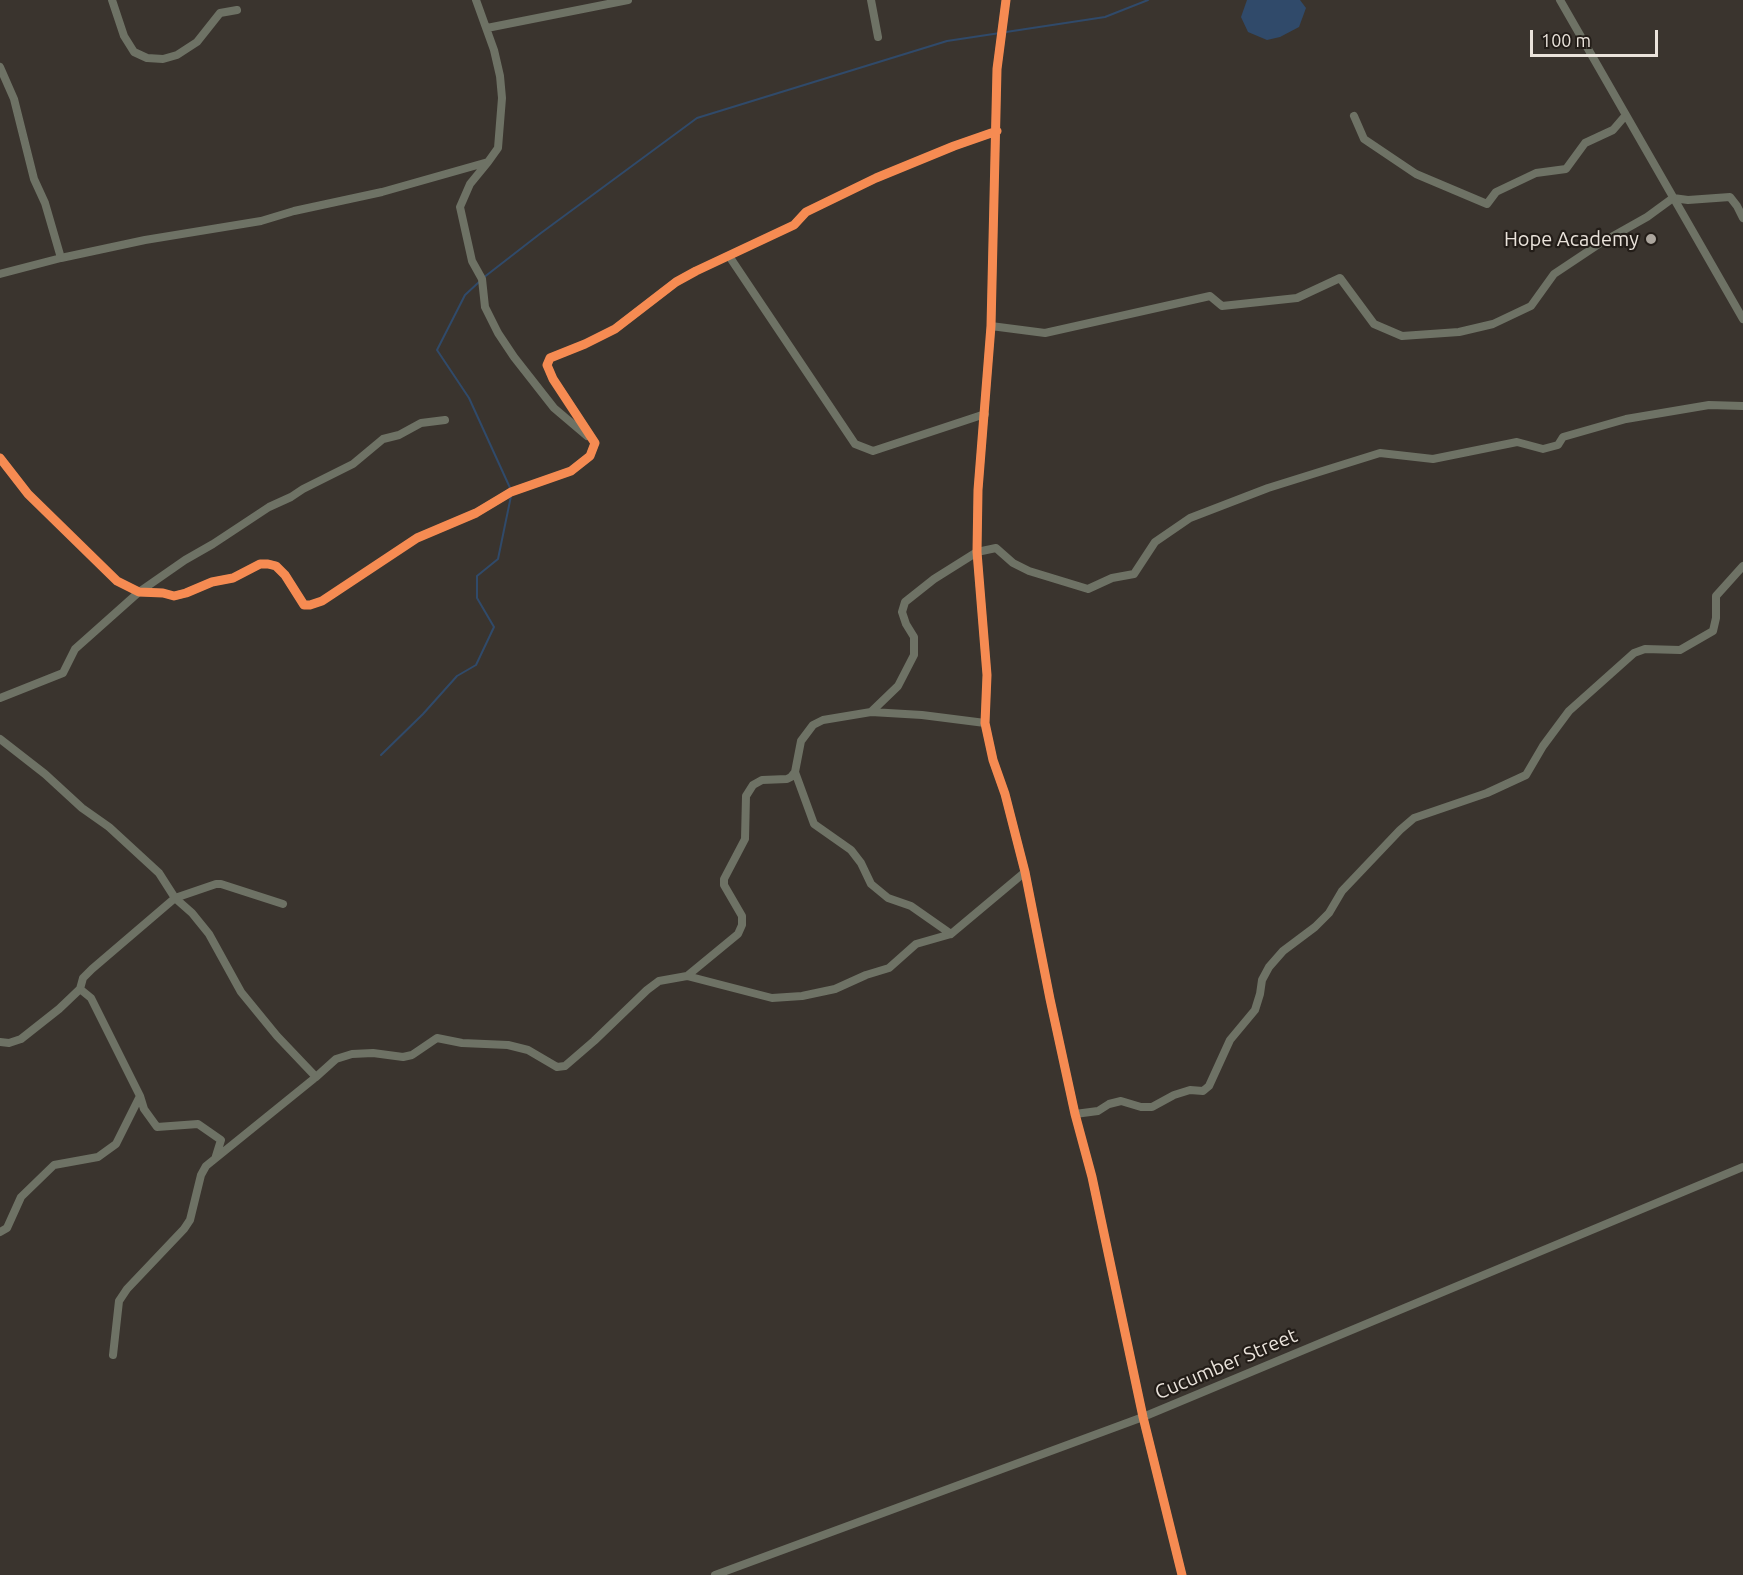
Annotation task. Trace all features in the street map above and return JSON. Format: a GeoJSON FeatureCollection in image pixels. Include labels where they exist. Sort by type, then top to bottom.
{"type":"FeatureCollection","features":[{"type":"Feature","properties":{"kind":"street"},"geometry":{"type":"LineString","coordinates":[[112,0],[124,36],[134,52],[147,58],[163,59],[177,55],[197,42],[220,13],[237,10]]}},
{"type":"Feature","properties":{"kind":"street"},"geometry":{"type":"LineString","coordinates":[[476,0],[487,28],[500,76],[502,98],[498,148],[470,184],[460,207],[472,261],[482,279],[485,307],[514,357],[554,408],[595,443]]}},
{"type":"Feature","properties":{"kind":"street"},"geometry":{"type":"LineString","coordinates":[[487,28],[587,4],[628,0]]}},
{"type":"Feature","properties":{"kind":"street"},"geometry":{"type":"LineString","coordinates":[[871,0],[878,37]]}},
{"type":"Feature","properties":{"kind":"street"},"geometry":{"type":"LineString","coordinates":[[1006,0],[995,100],[997,131],[991,326],[978,490],[977,552],[987,675],[985,723],[993,760],[1005,794],[1025,872],[1075,1114],[1092,1177],[1143,1417],[1182,1575]]}},
{"type":"Feature","properties":{"kind":"street"},"geometry":{"type":"LineString","coordinates":[[1560,0],[1743,319]]}},
{"type":"Feature","properties":{"kind":"street"},"geometry":{"type":"LineString","coordinates":[[0,67],[14,99],[34,179],[45,203],[61,258]]}},
{"type":"Feature","properties":{"kind":"street"},"geometry":{"type":"LineString","coordinates":[[1353,116],[1364,140],[1416,174],[1487,204],[1496,192],[1536,173],[1566,169],[1585,143],[1613,130],[1626,116]]}},
{"type":"Feature","properties":{"kind":"street"},"geometry":{"type":"LineString","coordinates":[[595,443],[553,379],[547,365],[550,358],[615,329],[676,282],[794,225],[806,212],[876,178],[997,131]]}},
{"type":"Feature","properties":{"kind":"street"},"geometry":{"type":"LineString","coordinates":[[0,274],[145,240],[261,221],[294,211],[382,192],[488,162]]}},
{"type":"Feature","properties":{"kind":"street"},"geometry":{"type":"LineString","coordinates":[[991,326],[1045,333],[1210,296],[1222,306],[1297,298],[1340,278],[1374,324],[1402,336],[1459,332],[1493,324],[1531,306],[1554,274],[1599,244],[1647,217],[1672,198],[1688,200],[1730,197],[1743,218]]}},
{"type":"Feature","properties":{"kind":"street"},"geometry":{"type":"LineString","coordinates":[[729,256],[855,444],[873,451],[985,414]]}},
{"type":"Feature","properties":{"kind":"street"},"geometry":{"type":"LineString","coordinates":[[871,712],[898,686],[914,655],[914,637],[902,612],[905,602],[933,579],[977,552],[996,548],[1013,563],[1029,571],[1088,589],[1112,578],[1134,574],[1155,542],[1190,518],[1268,488],[1380,453],[1433,459],[1517,442],[1543,449],[1558,445],[1563,436],[1626,419],[1709,405],[1743,406]]}},
{"type":"Feature","properties":{"kind":"street"},"geometry":{"type":"LineString","coordinates":[[0,698],[63,672],[75,649],[139,592],[269,507],[352,464],[383,440],[399,435],[421,423],[445,420]]}},
{"type":"Feature","properties":{"kind":"street"},"geometry":{"type":"LineString","coordinates":[[0,458],[28,494],[117,581],[139,592],[174,596],[212,582],[233,578],[260,564],[268,564],[276,566],[285,575],[300,601],[310,605],[322,601],[417,538],[476,513],[511,492],[571,471],[590,456],[595,443]]}},
{"type":"Feature","properties":{"kind":"street"},"geometry":{"type":"LineString","coordinates":[[1075,1114],[1098,1111],[1109,1104],[1121,1101],[1141,1107],[1152,1107],[1174,1095],[1190,1090],[1203,1091],[1209,1086],[1230,1040],[1255,1010],[1262,980],[1269,967],[1283,951],[1316,927],[1329,913],[1342,891],[1400,830],[1414,818],[1487,793],[1526,775],[1543,746],[1569,711],[1634,653],[1646,649],[1680,650],[1713,631],[1716,618],[1716,596],[1743,566]]}},
{"type":"Feature","properties":{"kind":"street"},"geometry":{"type":"LineString","coordinates":[[951,934],[911,906],[888,898],[871,884],[861,863],[851,850],[814,824],[795,772],[801,741],[813,725],[823,720],[871,712],[922,715],[985,723]]}},
{"type":"Feature","properties":{"kind":"street"},"geometry":{"type":"LineString","coordinates":[[0,740],[110,827],[159,873],[175,898],[209,933],[241,992],[284,1045],[316,1077]]}},
{"type":"Feature","properties":{"kind":"street"},"geometry":{"type":"LineString","coordinates":[[687,976],[738,934],[742,926],[742,916],[724,885],[724,879],[745,839],[746,796],[749,789],[762,780],[787,779],[795,772]]}},
{"type":"Feature","properties":{"kind":"street"},"geometry":{"type":"LineString","coordinates":[[113,1356],[119,1301],[127,1289],[190,1220],[201,1175],[206,1166],[336,1059],[374,1053],[403,1057],[412,1055],[437,1038],[528,1050],[551,1065],[565,1066],[659,981],[687,976],[772,998],[801,996],[835,989],[866,975],[889,968],[916,944],[951,934],[1025,872]]}},
{"type":"Feature","properties":{"kind":"street"},"geometry":{"type":"LineString","coordinates":[[0,1042],[9,1043],[21,1039],[59,1010],[80,989],[83,978],[92,969],[175,898],[221,884],[283,904]]}},
{"type":"Feature","properties":{"kind":"street"},"geometry":{"type":"LineString","coordinates":[[80,989],[91,998],[140,1096],[144,1109],[157,1127],[198,1124],[221,1140],[216,1156]]}},
{"type":"Feature","properties":{"kind":"street"},"geometry":{"type":"LineString","coordinates":[[0,1232],[7,1228],[21,1197],[54,1165],[98,1157],[116,1144],[140,1096]]}},
{"type":"Feature","properties":{"kind":"street","name":"Cucumber Street"},"geometry":{"type":"LineString","coordinates":[[715,1575],[1143,1417],[1743,1167]]}},
{"type":"Feature","properties":{"kind":"water"},"geometry":{"type":"Polygon","coordinates":[[[1247,0],[1300,0],[1306,8],[1299,27],[1280,37],[1267,40],[1248,32],[1241,17],[1247,0]]]}},
{"type":"Feature","properties":{"kind":"waterway"},"geometry":{"type":"LineString","coordinates":[[1006,32],[1105,17],[1148,0]]}},
{"type":"Feature","properties":{"kind":"waterway"},"geometry":{"type":"LineString","coordinates":[[483,278],[697,118],[947,41],[1000,33]]}},
{"type":"Feature","properties":{"kind":"waterway"},"geometry":{"type":"LineString","coordinates":[[479,282],[465,295],[437,350],[469,398],[511,490]]}},
{"type":"Feature","properties":{"kind":"waterway"},"geometry":{"type":"LineString","coordinates":[[381,755],[423,714],[457,676],[476,665],[494,627],[477,598],[477,576],[498,559],[511,496]]}},
{"type":"Feature","properties":{"kind":"cycle path"},"geometry":{"type":"LineString","coordinates":[[1006,0],[997,69],[991,326],[978,490],[977,552],[987,675],[985,723],[993,760],[1005,794],[1025,872],[1075,1114],[1092,1177],[1143,1417],[1182,1575]]}},
{"type":"Feature","properties":{"kind":"cycle path"},"geometry":{"type":"LineString","coordinates":[[0,458],[28,494],[117,581],[139,592],[174,596],[212,582],[233,578],[260,564],[268,564],[276,566],[285,575],[304,605],[310,605],[322,601],[417,538],[476,513],[511,492],[571,471],[590,456],[595,443],[553,379],[547,365],[550,358],[615,329],[676,282],[794,225],[806,212],[876,178],[997,131]]}},
{"type":"Feature","properties":{"kind":"place","name":"Hope Academy"},"geometry":{"type":"Point","coordinates":[1651,239]}}]}
